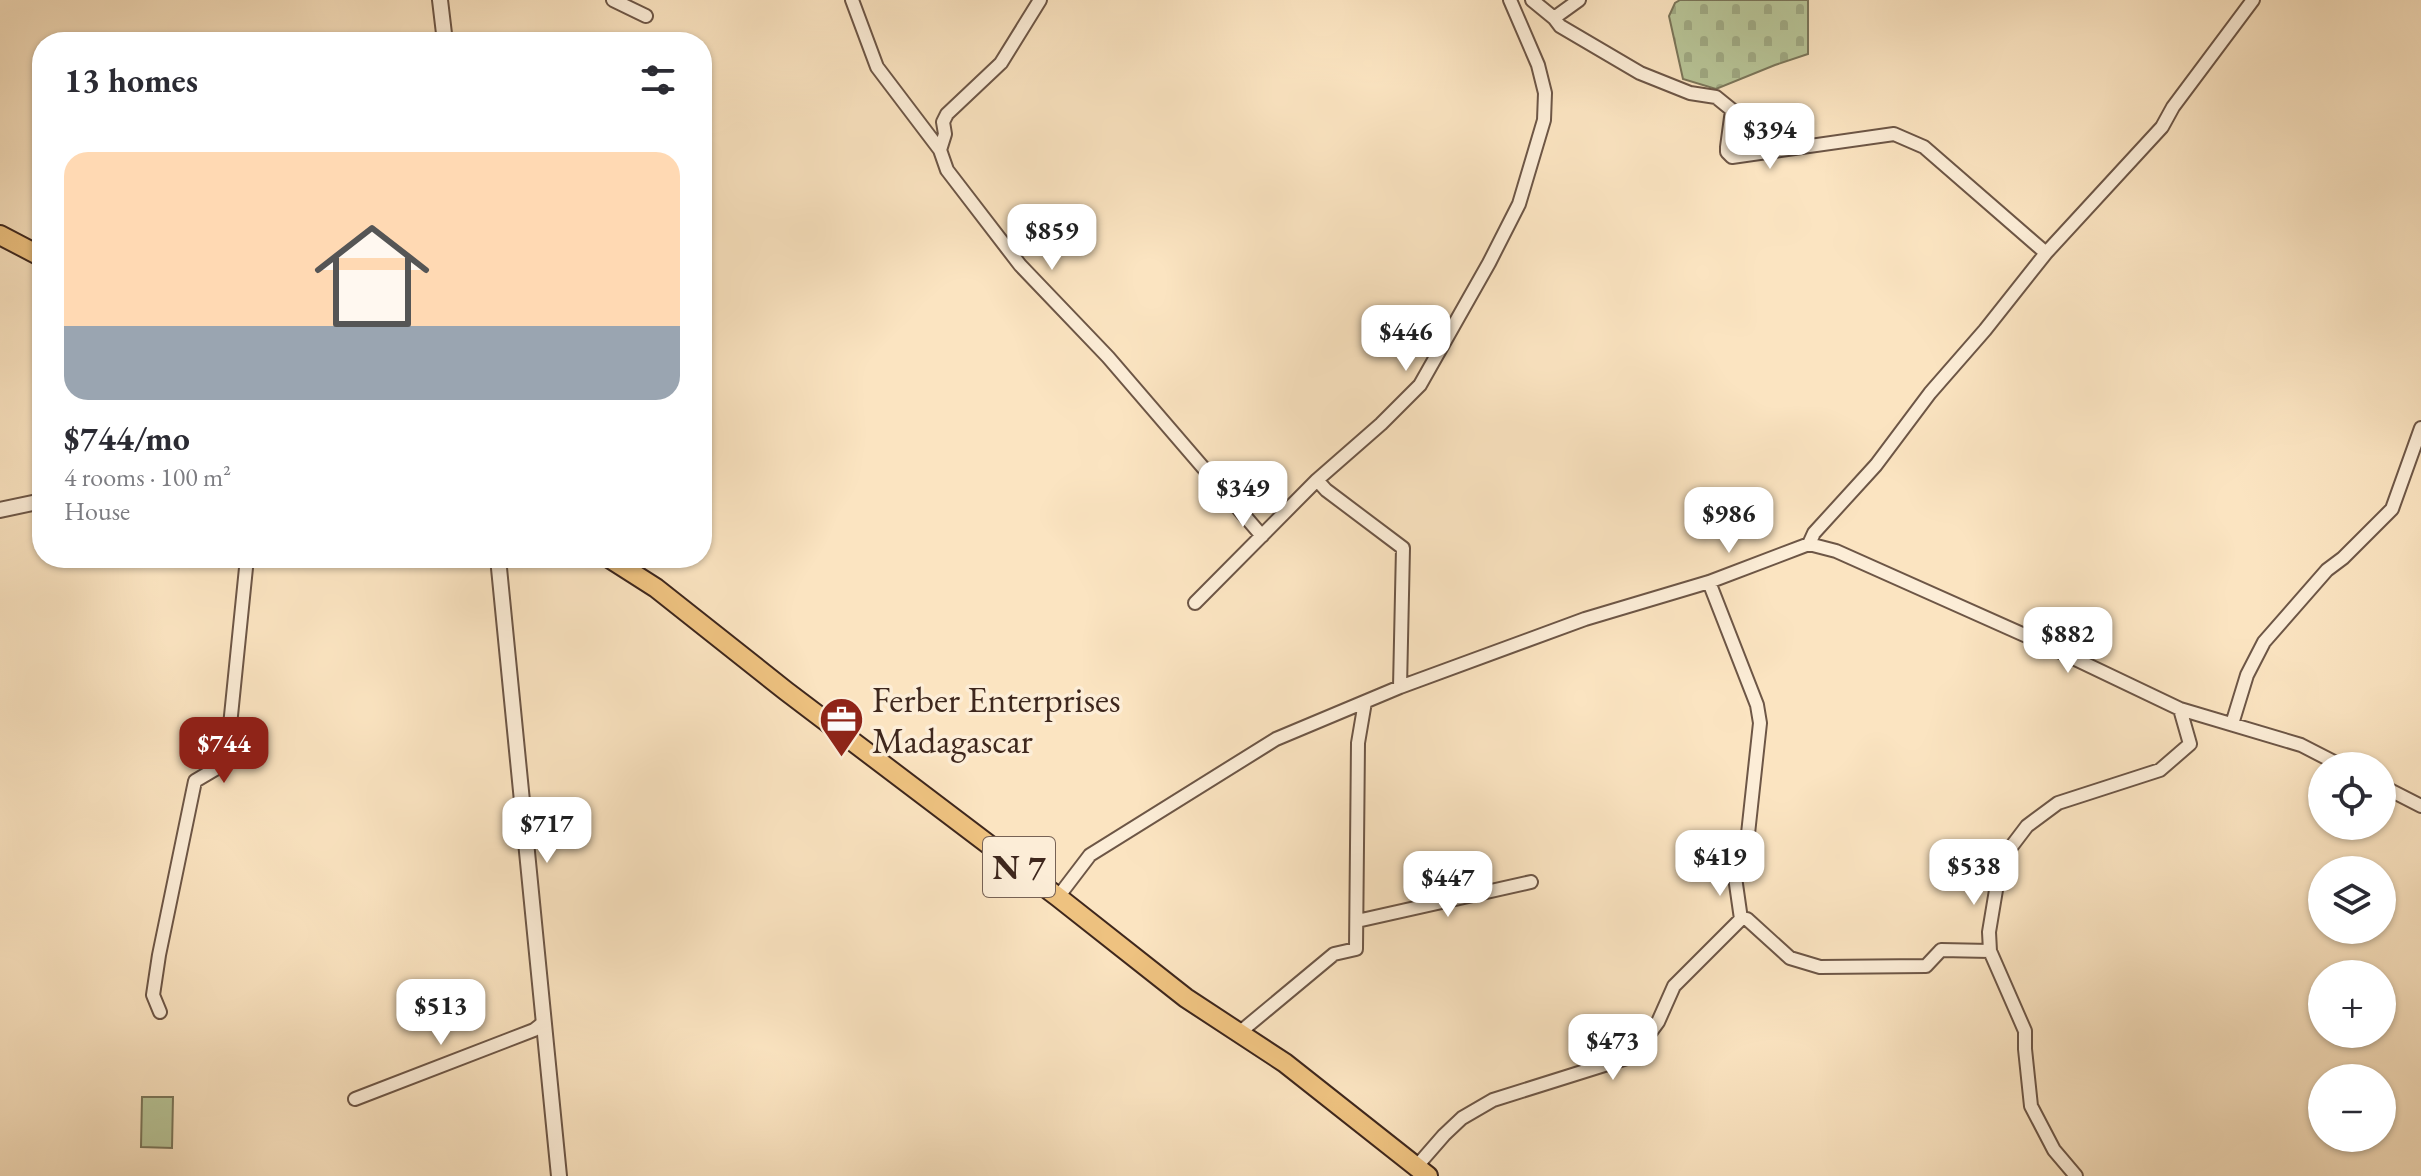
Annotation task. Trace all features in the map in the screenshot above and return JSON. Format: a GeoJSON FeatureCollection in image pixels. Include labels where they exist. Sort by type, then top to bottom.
{"type":"FeatureCollection","features":[{"type":"Feature","properties":{"kind":"main road"},"geometry":{"type":"LineString","coordinates":[[0,235],[32,252]]}},
{"type":"Feature","properties":{"kind":"main road","name":"N 7"},"geometry":{"type":"LineString","coordinates":[[625,568],[656,588],[1186,998],[1285,1063],[1419,1172]]}},
{"type":"Feature","properties":{"kind":"street"},"geometry":{"type":"LineString","coordinates":[[440,0],[444,32]]}},
{"type":"Feature","properties":{"kind":"street"},"geometry":{"type":"LineString","coordinates":[[613,0],[646,16]]}},
{"type":"Feature","properties":{"kind":"street"},"geometry":{"type":"LineString","coordinates":[[852,0],[877,67],[940,150],[947,170],[1020,265],[1156,411],[1262,536]]}},
{"type":"Feature","properties":{"kind":"street"},"geometry":{"type":"LineString","coordinates":[[940,150],[947,114],[1001,63],[1040,0]]}},
{"type":"Feature","properties":{"kind":"street"},"geometry":{"type":"LineString","coordinates":[[1195,603],[1317,480],[1420,385],[1489,263],[1519,204],[1544,120],[1545,93],[1538,65],[1510,0]]}},
{"type":"Feature","properties":{"kind":"street"},"geometry":{"type":"LineString","coordinates":[[1532,0],[1560,26],[1640,73],[1690,93],[1716,97],[1732,110],[1727,147],[1732,157],[1887,135],[1903,136],[1924,147],[2046,253]]}},
{"type":"Feature","properties":{"kind":"street"},"geometry":{"type":"LineString","coordinates":[[1554,18],[1579,0]]}},
{"type":"Feature","properties":{"kind":"street"},"geometry":{"type":"LineString","coordinates":[[1809,544],[1814,533],[1876,465],[1930,393],[2046,253],[2162,127],[2173,107],[2253,0]]}},
{"type":"Feature","properties":{"kind":"street"},"geometry":{"type":"LineString","coordinates":[[2232,724],[2247,675],[2264,642],[2327,570],[2392,509],[2421,428]]}},
{"type":"Feature","properties":{"kind":"street"},"geometry":{"type":"LineString","coordinates":[[1317,480],[1403,548],[1400,687]]}},
{"type":"Feature","properties":{"kind":"street"},"geometry":{"type":"LineString","coordinates":[[0,510],[32,503]]}},
{"type":"Feature","properties":{"kind":"street"},"geometry":{"type":"LineString","coordinates":[[1058,897],[1090,855],[1276,739],[1400,687],[1591,617],[1709,582],[1809,544],[1850,557],[2180,709],[2301,745],[2315,752]]}},
{"type":"Feature","properties":{"kind":"street"},"geometry":{"type":"LineString","coordinates":[[160,1012],[153,995],[159,955],[195,781],[217,768],[227,755],[246,568]]}},
{"type":"Feature","properties":{"kind":"street"},"geometry":{"type":"LineString","coordinates":[[499,568],[559,1176]]}},
{"type":"Feature","properties":{"kind":"street"},"geometry":{"type":"LineString","coordinates":[[1709,582],[1752,691],[1760,723],[1747,843],[1735,877],[1741,919]]}},
{"type":"Feature","properties":{"kind":"street"},"geometry":{"type":"LineString","coordinates":[[1239,1033],[1334,954],[1356,949],[1358,743],[1365,702]]}},
{"type":"Feature","properties":{"kind":"street"},"geometry":{"type":"LineString","coordinates":[[2076,1176],[2054,1150],[2031,1106],[2025,1031],[1990,951],[1989,932],[1998,878],[2008,851],[2027,826],[2058,803],[2160,770],[2190,744],[2180,709]]}},
{"type":"Feature","properties":{"kind":"street"},"geometry":{"type":"LineString","coordinates":[[2396,793],[2421,806]]}},
{"type":"Feature","properties":{"kind":"street"},"geometry":{"type":"LineString","coordinates":[[1357,921],[1531,882]]}},
{"type":"Feature","properties":{"kind":"street"},"geometry":{"type":"LineString","coordinates":[[1419,1172],[1444,1135],[1462,1118],[1493,1100],[1633,1056],[1658,1022],[1674,986],[1741,919],[1747,919],[1790,958],[1820,967],[1926,966],[1941,950],[1990,951]]}},
{"type":"Feature","properties":{"kind":"street"},"geometry":{"type":"LineString","coordinates":[[355,1099],[534,1030],[543,1023]]}},
{"type":"Feature","properties":{"kind":"green space"},"geometry":{"type":"Polygon","coordinates":[[[1680,0],[1808,0],[1808,54],[1716,89],[1683,79],[1669,16],[1675,3],[1680,0]]]}},
{"type":"Feature","properties":{"kind":"green space"},"geometry":{"type":"Polygon","coordinates":[[[142,1097],[173,1097],[172,1148],[141,1147],[142,1097]]]}},
{"type":"Feature","properties":{"kind":"place","name":"Ferber Enterprises Madagascar"},"geometry":{"type":"Point","coordinates":[841,759]}}]}
